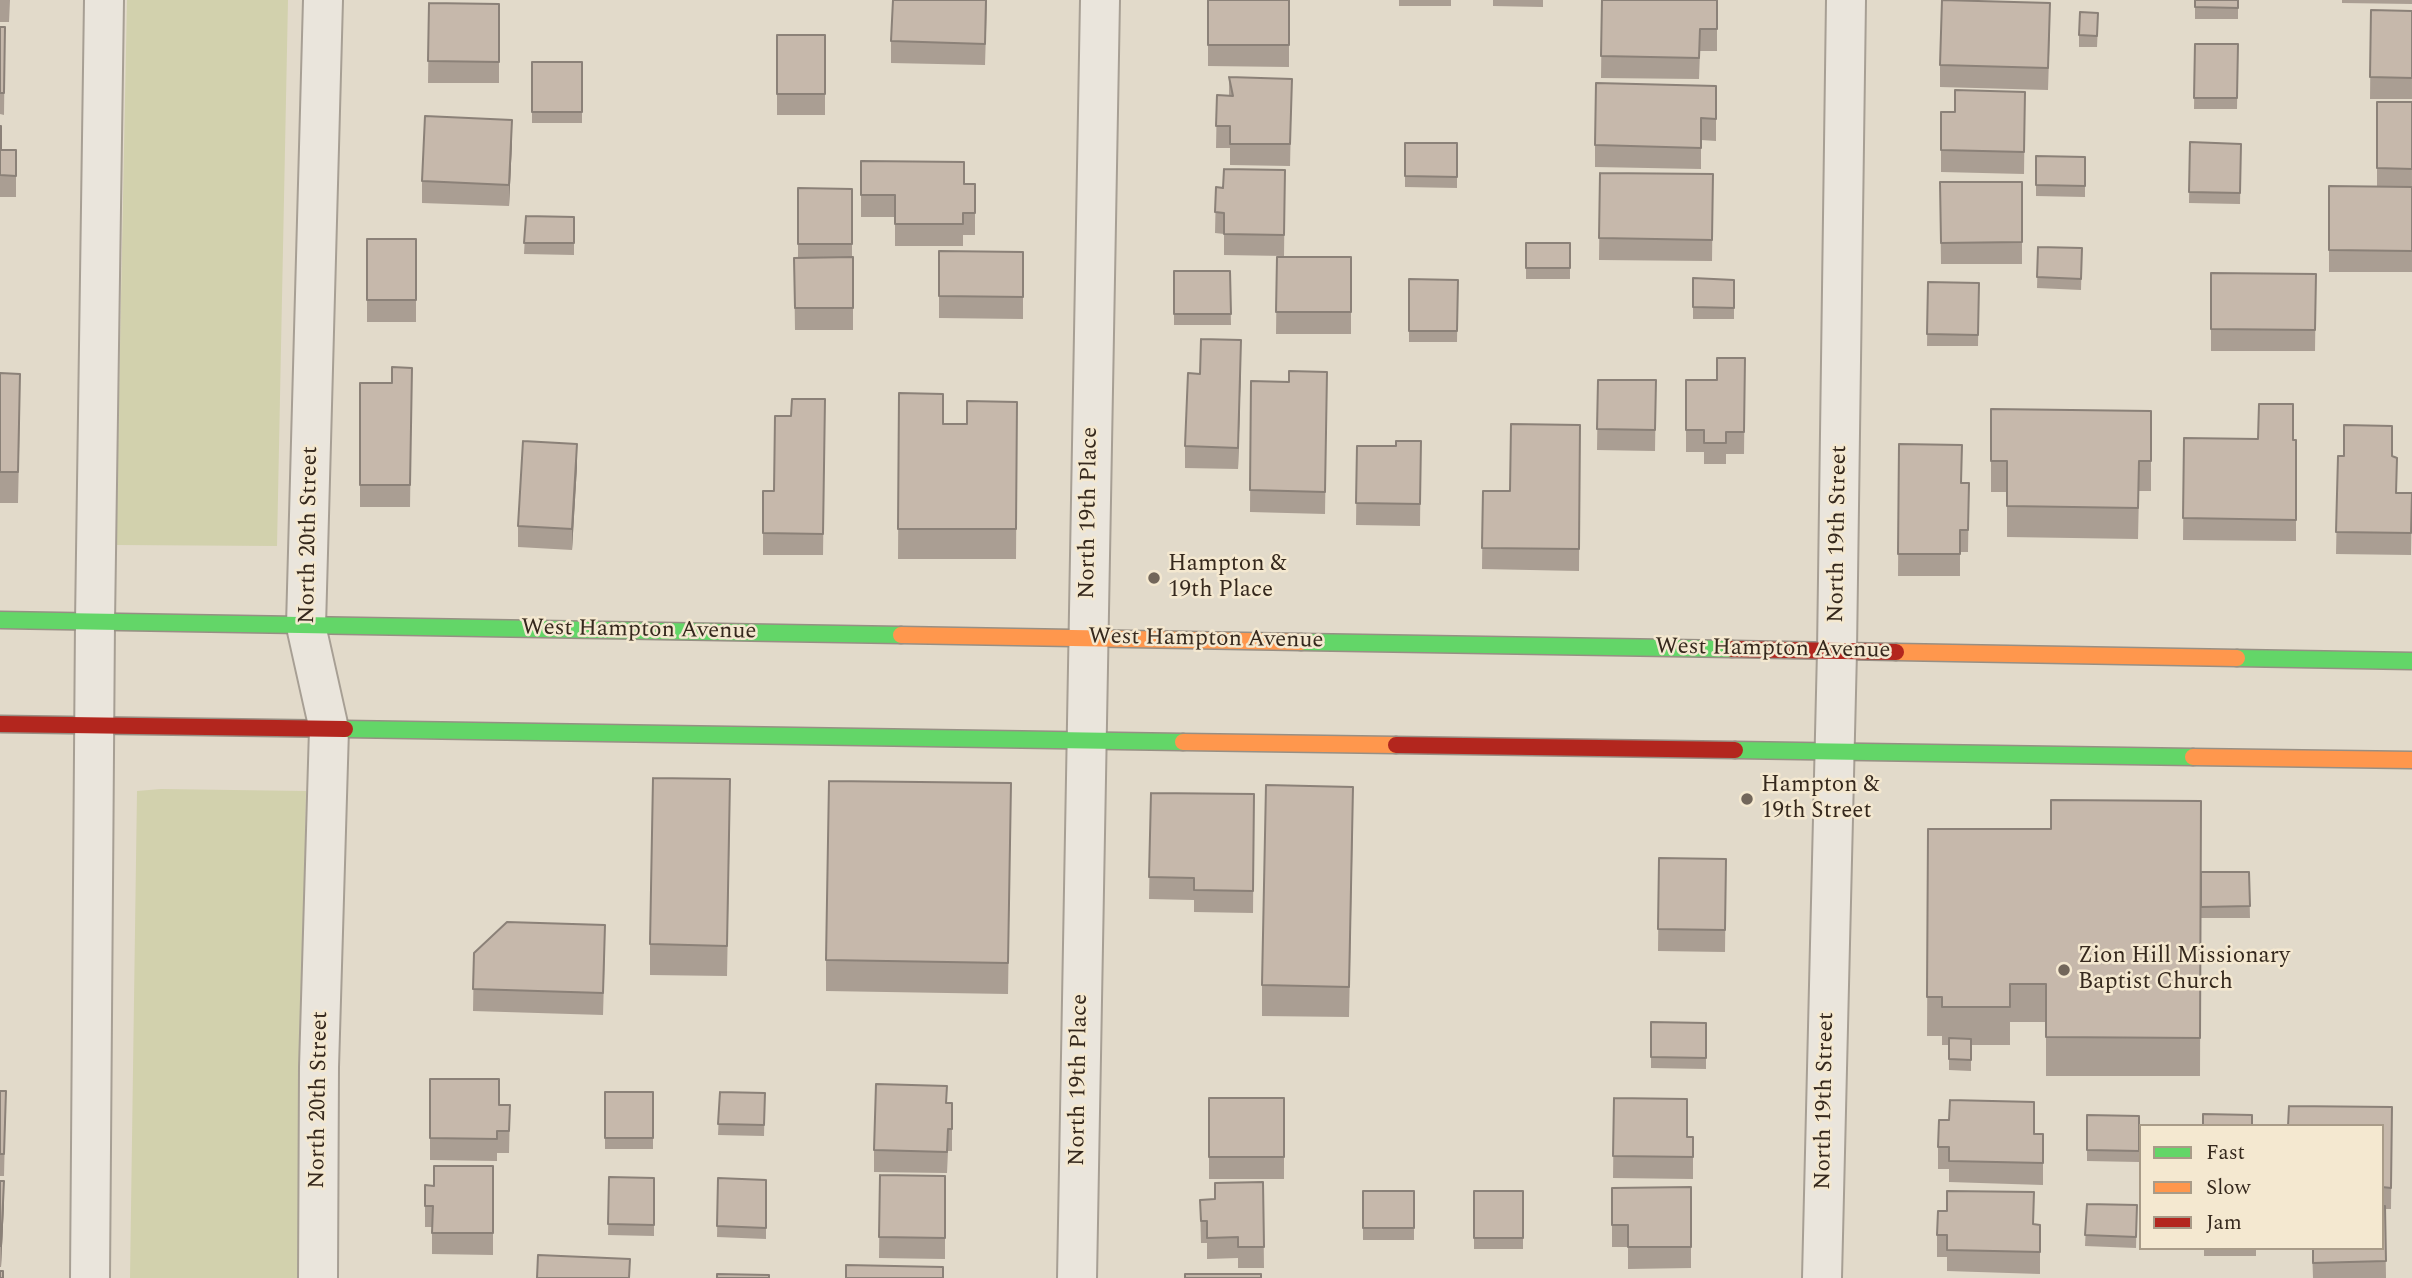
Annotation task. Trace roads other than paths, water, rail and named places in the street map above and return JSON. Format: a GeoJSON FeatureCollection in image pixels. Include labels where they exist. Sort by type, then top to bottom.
{"type":"FeatureCollection","features":[{"type":"Feature","properties":{"kind":"main road","name":"West Hampton Avenue"},"geometry":{"type":"LineString","coordinates":[[0,620],[2412,661]]}},
{"type":"Feature","properties":{"kind":"main road"},"geometry":{"type":"LineString","coordinates":[[0,724],[2412,760]]}},
{"type":"Feature","properties":{"kind":"street"},"geometry":{"type":"LineString","coordinates":[[90,1278],[94,622],[104,0]]}},
{"type":"Feature","properties":{"kind":"street","name":"North 20th Street"},"geometry":{"type":"LineString","coordinates":[[318,1278],[319,1067],[329,729],[306,626],[323,0]]}},
{"type":"Feature","properties":{"kind":"street","name":"North 19th Place"},"geometry":{"type":"LineString","coordinates":[[1077,1278],[1100,0]]}},
{"type":"Feature","properties":{"kind":"street","name":"North 19th Street"},"geometry":{"type":"LineString","coordinates":[[1822,1278],[1837,651],[1846,0]]}},
{"type":"Feature","properties":{"kind":"place","name":"Hampton & 19th Place"},"geometry":{"type":"Point","coordinates":[1154,578]}},
{"type":"Feature","properties":{"kind":"place","name":"Hampton & 19th Street"},"geometry":{"type":"Point","coordinates":[1747,799]}},
{"type":"Feature","properties":{"kind":"place","name":"Zion Hill Missionary Baptist Church"},"geometry":{"type":"Point","coordinates":[2064,970]}}]}
